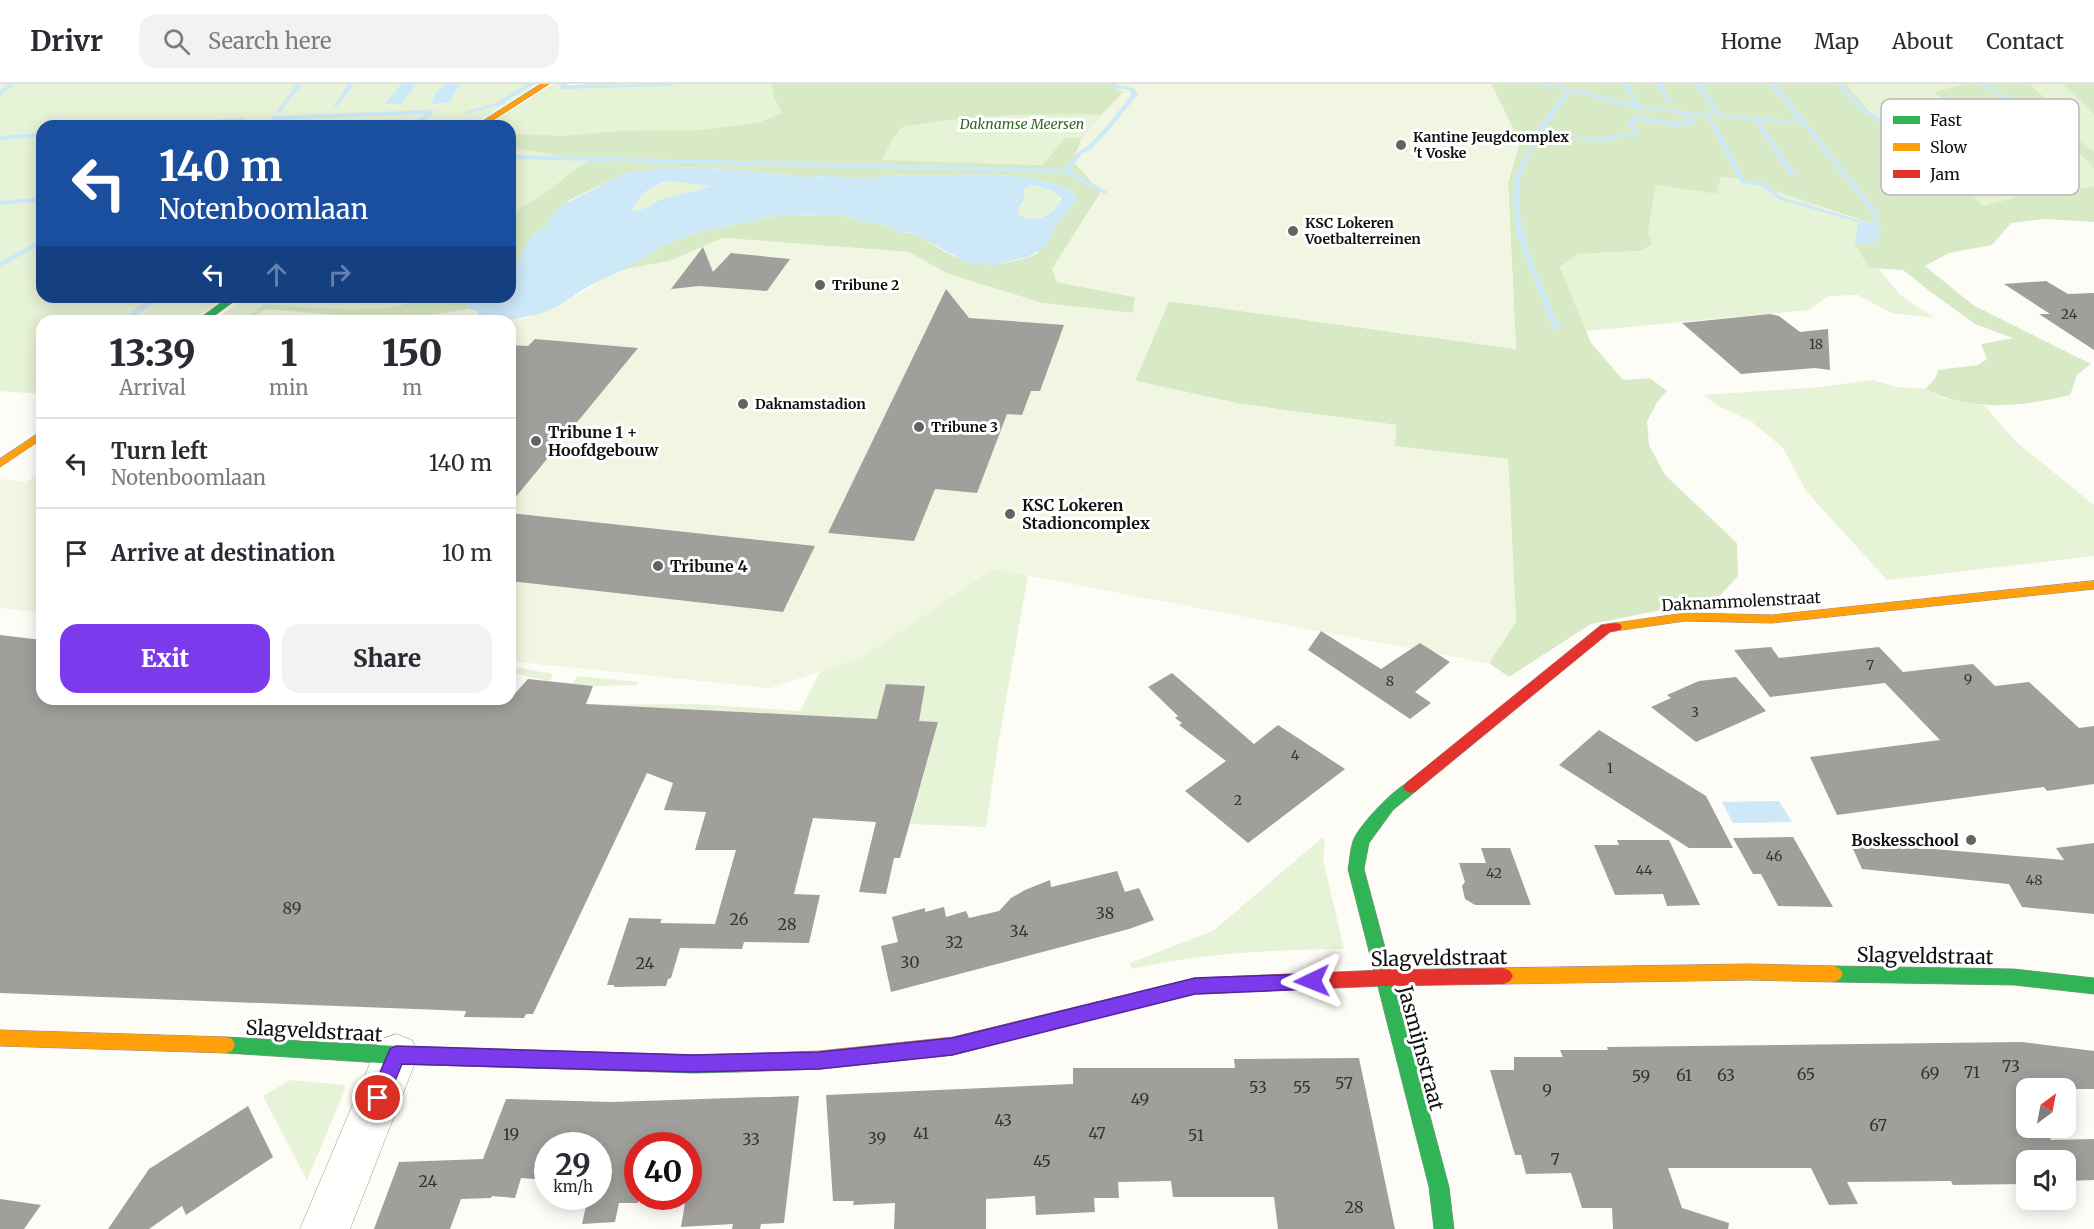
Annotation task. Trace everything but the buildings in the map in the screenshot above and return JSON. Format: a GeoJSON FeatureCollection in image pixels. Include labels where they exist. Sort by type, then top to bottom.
{"type":"FeatureCollection","features":[{"type":"Feature","properties":{"kind":"street"},"geometry":{"type":"LineString","coordinates":[[489,120],[546,84]]}},
{"type":"Feature","properties":{"kind":"street"},"geometry":{"type":"LineString","coordinates":[[210,315],[227,303]]}},
{"type":"Feature","properties":{"kind":"street"},"geometry":{"type":"LineString","coordinates":[[0,464],[36,439]]}},
{"type":"Feature","properties":{"kind":"street","name":"Daknammolenstraat"},"geometry":{"type":"LineString","coordinates":[[1361,841],[1388,806],[1606,628],[1685,617],[1772,619],[2094,585]]}},
{"type":"Feature","properties":{"kind":"street","name":"Jasmijnstraat"},"geometry":{"type":"LineString","coordinates":[[1361,841],[1356,868],[1439,1187],[1444,1229]]}},
{"type":"Feature","properties":{"kind":"street","name":"Slagveldstraat"},"geometry":{"type":"LineString","coordinates":[[0,1038],[206,1044],[396,1055],[693,1064],[819,1060],[952,1046],[1195,986],[1383,978],[1749,972],[2014,977],[2094,986]]}},
{"type":"Feature","properties":{"kind":"street"},"geometry":{"type":"LineString","coordinates":[[325,1229],[396,1055]]}},
{"type":"Feature","properties":{"kind":"green space"},"geometry":{"type":"Polygon","coordinates":[[[0,84],[538,84],[481,120],[36,120],[36,303],[218,303],[200,315],[36,315],[36,394],[0,391],[0,84]]]}},
{"type":"Feature","properties":{"kind":"green space","name":"Daknamse Meersen"},"geometry":{"type":"Polygon","coordinates":[[[553,84],[563,84],[556,88],[575,88],[584,84],[1146,84],[1117,174],[1065,138],[1042,165],[740,157],[568,174],[556,186],[516,211],[516,120],[496,120],[553,84]]]}},
{"type":"Feature","properties":{"kind":"green space"},"geometry":{"type":"Polygon","coordinates":[[[772,84],[1118,84],[1116,90],[1124,91],[1101,115],[1001,116],[902,127],[892,140],[882,160],[1042,165],[1065,138],[1082,138],[1073,161],[1101,192],[1052,269],[1057,282],[1135,297],[1133,313],[1042,303],[948,274],[908,252],[723,238],[670,261],[630,268],[613,274],[666,244],[703,231],[776,216],[843,215],[886,225],[904,233],[912,233],[968,262],[994,264],[1020,260],[1038,252],[1065,212],[1076,202],[1074,192],[1052,183],[1006,175],[889,175],[870,180],[863,177],[849,179],[833,176],[800,177],[735,169],[670,167],[622,174],[570,200],[555,214],[549,224],[530,237],[516,263],[516,211],[588,161],[516,148],[516,134],[564,136],[621,131],[699,130],[758,123],[782,113],[774,98],[772,84]]]}},
{"type":"Feature","properties":{"kind":"green space","name":"KSC Lokeren Stadioncomplex"},"geometry":{"type":"Polygon","coordinates":[[[1118,84],[1491,84],[1520,142],[1508,183],[1516,349],[1169,301],[1135,381],[1241,404],[1396,425],[1395,446],[1508,459],[1516,622],[1489,663],[993,569],[861,658],[770,688],[516,662],[516,319],[557,307],[613,274],[630,268],[670,261],[723,238],[908,252],[948,274],[1042,303],[1133,313],[1135,297],[1057,282],[1052,269],[1101,193],[1073,161],[1082,138],[1124,91],[1116,90],[1118,84]]]}},
{"type":"Feature","properties":{"kind":"green space"},"geometry":{"type":"Polygon","coordinates":[[[1491,84],[1846,84],[1878,122],[1881,122],[1881,195],[1972,195],[1983,206],[2024,195],[2079,195],[2079,188],[2094,187],[2094,222],[2046,219],[2011,223],[1992,245],[1949,253],[1925,266],[1973,305],[2091,364],[2077,375],[2070,395],[2052,399],[1996,405],[1960,401],[1942,396],[1925,389],[1935,379],[1938,370],[1978,365],[1987,359],[1981,344],[2013,338],[1975,324],[1903,270],[1869,268],[1854,243],[1875,245],[1881,227],[1737,178],[1721,177],[1717,194],[1656,185],[1648,232],[1652,245],[1639,251],[1578,254],[1560,267],[1591,343],[1623,380],[1650,378],[1667,391],[1657,402],[1647,422],[1649,445],[1665,475],[1737,543],[1738,576],[1717,599],[1591,624],[1509,677],[1489,663],[1516,622],[1508,460],[1395,446],[1396,425],[1241,404],[1135,381],[1169,301],[1516,349],[1508,183],[1520,142],[1491,84]]]}},
{"type":"Feature","properties":{"kind":"green space"},"geometry":{"type":"Polygon","coordinates":[[[1789,84],[2094,84],[2094,193],[1961,225],[1924,195],[2079,195],[2079,99],[1881,99],[1881,159],[1789,84]]]}},
{"type":"Feature","properties":{"kind":"green space"},"geometry":{"type":"Polygon","coordinates":[[[1966,84],[2030,84],[2046,99],[1943,99],[1934,92],[1966,84]]]}},
{"type":"Feature","properties":{"kind":"green space"},"geometry":{"type":"Polygon","coordinates":[[[2063,84],[2094,84],[2094,114],[2079,99],[2063,84]]]}},
{"type":"Feature","properties":{"kind":"green space"},"geometry":{"type":"Polygon","coordinates":[[[2079,140],[2094,152],[2094,169],[2079,152],[2079,140]]]}},
{"type":"Feature","properties":{"kind":"green space"},"geometry":{"type":"Polygon","coordinates":[[[1721,177],[1737,178],[1859,220],[1854,243],[1869,268],[1879,269],[1900,295],[1935,318],[1891,313],[1858,295],[1828,296],[1809,310],[1586,331],[1560,267],[1578,254],[1639,251],[1648,232],[1656,185],[1717,194],[1721,177]]]}},
{"type":"Feature","properties":{"kind":"green space"},"geometry":{"type":"Polygon","coordinates":[[[675,180],[712,186],[659,200],[649,207],[631,212],[648,190],[675,180]]]}},
{"type":"Feature","properties":{"kind":"green space"},"geometry":{"type":"Polygon","coordinates":[[[1029,185],[1043,187],[1058,195],[1060,202],[1045,215],[1027,218],[1017,211],[1024,202],[1023,191],[1029,185]]]}},
{"type":"Feature","properties":{"kind":"green space"},"geometry":{"type":"Polygon","coordinates":[[[239,303],[408,303],[368,309],[264,304],[250,315],[222,315],[239,303]]]}},
{"type":"Feature","properties":{"kind":"green space"},"geometry":{"type":"Polygon","coordinates":[[[408,303],[468,303],[469,309],[442,315],[250,315],[264,304],[346,309],[389,307],[408,303]]]}},
{"type":"Feature","properties":{"kind":"green space","name":"KSC Lokeren Stadioncomplex"},"geometry":{"type":"Polygon","coordinates":[[[265,309],[338,315],[256,315],[265,309]]]}},
{"type":"Feature","properties":{"kind":"green space","name":"KSC Lokeren Stadioncomplex"},"geometry":{"type":"Polygon","coordinates":[[[469,309],[491,315],[430,315],[469,309]]]}},
{"type":"Feature","properties":{"kind":"green space"},"geometry":{"type":"Polygon","coordinates":[[[1872,380],[1896,387],[1925,389],[1943,398],[1985,406],[2015,441],[2094,505],[2094,556],[1887,580],[1806,491],[1783,448],[1751,421],[1718,406],[1703,395],[1821,387],[1872,380]]]}},
{"type":"Feature","properties":{"kind":"green space"},"geometry":{"type":"Polygon","coordinates":[[[1395,437],[1395,445],[1489,663],[1028,575],[986,827],[910,824],[938,722],[586,705],[696,704],[800,711],[834,645],[953,570],[1395,437]]]}},
{"type":"Feature","properties":{"kind":"green space"},"geometry":{"type":"Polygon","coordinates":[[[36,475],[36,611],[0,608],[0,479],[26,482],[36,475]]]}},
{"type":"Feature","properties":{"kind":"green space"},"geometry":{"type":"Polygon","coordinates":[[[516,667],[553,674],[550,681],[516,674],[516,667]]]}},
{"type":"Feature","properties":{"kind":"green space"},"geometry":{"type":"Polygon","coordinates":[[[578,676],[638,682],[637,685],[572,684],[578,676]]]}},
{"type":"Feature","properties":{"kind":"green space"},"geometry":{"type":"Polygon","coordinates":[[[1322,838],[1325,840],[1323,859],[1344,949],[1237,953],[1185,959],[1132,969],[1130,963],[1213,931],[1322,838]]]}},
{"type":"Feature","properties":{"kind":"green space"},"geometry":{"type":"Polygon","coordinates":[[[290,1080],[345,1085],[307,1180],[263,1096],[290,1080]]]}},
{"type":"Feature","properties":{"kind":"water"},"geometry":{"type":"Polygon","coordinates":[[[402,84],[416,84],[402,104],[384,104],[402,84]]]}},
{"type":"Feature","properties":{"kind":"water"},"geometry":{"type":"Polygon","coordinates":[[[446,84],[460,84],[450,102],[431,104],[436,92],[446,84]]]}},
{"type":"Feature","properties":{"kind":"water"},"geometry":{"type":"Polygon","coordinates":[[[670,167],[735,169],[800,177],[833,176],[849,179],[863,177],[870,180],[889,175],[1006,175],[1052,183],[1074,192],[1077,200],[1064,214],[1045,247],[1028,257],[994,265],[968,263],[912,233],[898,232],[886,225],[843,215],[776,216],[703,231],[666,244],[632,265],[587,287],[557,307],[539,314],[516,319],[516,315],[479,315],[478,312],[469,309],[468,303],[516,303],[516,263],[530,237],[549,224],[550,218],[555,214],[554,211],[622,174],[670,167]],[[668,181],[645,192],[631,212],[649,207],[659,200],[712,186],[668,181]],[[1029,185],[1023,191],[1025,199],[1017,211],[1022,216],[1041,217],[1058,205],[1061,199],[1055,193],[1042,187],[1029,185]]]}},
{"type":"Feature","properties":{"kind":"water"},"geometry":{"type":"Polygon","coordinates":[[[1859,220],[1881,227],[1876,245],[1854,243],[1859,220]]]}},
{"type":"Feature","properties":{"kind":"water"},"geometry":{"type":"Polygon","coordinates":[[[1779,801],[1792,822],[1733,823],[1722,802],[1779,801]]]}},
{"type":"Feature","properties":{"kind":"waterway"},"geometry":{"type":"LineString","coordinates":[[0,94],[12,84]]}},
{"type":"Feature","properties":{"kind":"waterway"},"geometry":{"type":"LineString","coordinates":[[278,112],[299,84]]}},
{"type":"Feature","properties":{"kind":"waterway"},"geometry":{"type":"LineString","coordinates":[[335,106],[351,84]]}},
{"type":"Feature","properties":{"kind":"waterway"},"geometry":{"type":"LineString","coordinates":[[468,112],[497,104],[531,84]]}},
{"type":"Feature","properties":{"kind":"waterway"},"geometry":{"type":"LineString","coordinates":[[564,84],[562,87],[671,84]]}},
{"type":"Feature","properties":{"kind":"waterway"},"geometry":{"type":"LineString","coordinates":[[1066,171],[1080,153],[1090,147],[1109,127],[1135,94],[1132,89],[1114,87],[1115,84]]}},
{"type":"Feature","properties":{"kind":"waterway"},"geometry":{"type":"LineString","coordinates":[[1543,84],[1570,90]]}},
{"type":"Feature","properties":{"kind":"waterway"},"geometry":{"type":"LineString","coordinates":[[1625,84],[1639,107]]}},
{"type":"Feature","properties":{"kind":"waterway"},"geometry":{"type":"LineString","coordinates":[[1659,84],[1670,102]]}},
{"type":"Feature","properties":{"kind":"waterway"},"geometry":{"type":"LineString","coordinates":[[1698,84],[1718,115],[1804,123]]}},
{"type":"Feature","properties":{"kind":"waterway"},"geometry":{"type":"LineString","coordinates":[[1773,84],[1804,123]]}},
{"type":"Feature","properties":{"kind":"waterway"},"geometry":{"type":"LineString","coordinates":[[1839,84],[1864,111],[1881,121]]}},
{"type":"Feature","properties":{"kind":"waterway"},"geometry":{"type":"LineString","coordinates":[[1981,84],[2008,99]]}},
{"type":"Feature","properties":{"kind":"waterway"},"geometry":{"type":"LineString","coordinates":[[1556,328],[1519,233],[1516,191],[1520,171],[1548,118],[1570,90]]}},
{"type":"Feature","properties":{"kind":"waterway"},"geometry":{"type":"LineString","coordinates":[[1570,90],[1639,107]]}},
{"type":"Feature","properties":{"kind":"waterway"},"geometry":{"type":"LineString","coordinates":[[1639,107],[1708,115],[1743,182],[1764,184],[1780,198],[1859,221]]}},
{"type":"Feature","properties":{"kind":"waterway"},"geometry":{"type":"LineString","coordinates":[[273,118],[432,112],[420,120]]}},
{"type":"Feature","properties":{"kind":"waterway"},"geometry":{"type":"LineString","coordinates":[[1574,139],[1606,139],[1637,133],[1630,122],[1634,118],[1679,125],[1694,124],[1692,120],[1683,117],[1686,115]]}},
{"type":"Feature","properties":{"kind":"waterway"},"geometry":{"type":"LineString","coordinates":[[228,120],[241,119]]}},
{"type":"Feature","properties":{"kind":"waterway"},"geometry":{"type":"LineString","coordinates":[[1756,119],[1793,176]]}},
{"type":"Feature","properties":{"kind":"waterway"},"geometry":{"type":"LineString","coordinates":[[1804,123],[1877,215],[1875,225]]}},
{"type":"Feature","properties":{"kind":"waterway"},"geometry":{"type":"LineString","coordinates":[[0,138],[36,135]]}},
{"type":"Feature","properties":{"kind":"waterway"},"geometry":{"type":"LineString","coordinates":[[516,157],[1066,171]]}},
{"type":"Feature","properties":{"kind":"waterway"},"geometry":{"type":"LineString","coordinates":[[1066,171],[1104,192]]}},
{"type":"Feature","properties":{"kind":"waterway"},"geometry":{"type":"LineString","coordinates":[[0,203],[36,200]]}},
{"type":"Feature","properties":{"kind":"waterway"},"geometry":{"type":"LineString","coordinates":[[0,265],[36,244]]}},
{"type":"Feature","properties":{"kind":"waterway"},"geometry":{"type":"LineString","coordinates":[[132,315],[149,303]]}},
{"type":"Feature","properties":{"kind":"traffic: fast"},"geometry":{"type":"LineString","coordinates":[[210,315],[226,303]]}},
{"type":"Feature","properties":{"kind":"traffic: fast"},"geometry":{"type":"LineString","coordinates":[[1411,787],[1388,806],[1361,841],[1356,869],[1439,1187],[1444,1229]]}},
{"type":"Feature","properties":{"kind":"traffic: fast"},"geometry":{"type":"LineString","coordinates":[[1834,974],[2014,977],[2094,986]]}},
{"type":"Feature","properties":{"kind":"traffic: fast"},"geometry":{"type":"LineString","coordinates":[[226,1045],[396,1055],[693,1064],[738,1063]]}},
{"type":"Feature","properties":{"kind":"traffic: slow"},"geometry":{"type":"LineString","coordinates":[[489,120],[546,84]]}},
{"type":"Feature","properties":{"kind":"traffic: slow"},"geometry":{"type":"LineString","coordinates":[[0,464],[36,438]]}},
{"type":"Feature","properties":{"kind":"traffic: slow"},"geometry":{"type":"LineString","coordinates":[[1615,627],[1685,617],[1772,619],[2094,585]]}},
{"type":"Feature","properties":{"kind":"traffic: slow"},"geometry":{"type":"LineString","coordinates":[[1504,976],[1749,972],[1834,974]]}},
{"type":"Feature","properties":{"kind":"traffic: slow"},"geometry":{"type":"LineString","coordinates":[[738,1063],[819,1060],[953,1046],[1097,1010]]}},
{"type":"Feature","properties":{"kind":"traffic: slow"},"geometry":{"type":"LineString","coordinates":[[0,1038],[226,1045]]}},
{"type":"Feature","properties":{"kind":"traffic: jam"},"geometry":{"type":"LineString","coordinates":[[1411,787],[1606,628],[1615,627]]}},
{"type":"Feature","properties":{"kind":"traffic: jam"},"geometry":{"type":"LineString","coordinates":[[1097,1010],[1195,986],[1383,978],[1504,976]]}},
{"type":"Feature","properties":{"kind":"place","name":"Kantine Jeugdcomplex 't Voske"},"geometry":{"type":"Point","coordinates":[1401,145]}},
{"type":"Feature","properties":{"kind":"place","name":"KSC Lokeren Voetbalterreinen"},"geometry":{"type":"Point","coordinates":[1293,231]}},
{"type":"Feature","properties":{"kind":"place","name":"Tribune 2"},"geometry":{"type":"Point","coordinates":[820,285]}},
{"type":"Feature","properties":{"kind":"place","name":"Daknamstadion"},"geometry":{"type":"Point","coordinates":[743,404]}},
{"type":"Feature","properties":{"kind":"place","name":"Tribune 3"},"geometry":{"type":"Point","coordinates":[919,427]}},
{"type":"Feature","properties":{"kind":"place","name":"Tribune 1 + Hoofdgebouw"},"geometry":{"type":"Point","coordinates":[536,441]}},
{"type":"Feature","properties":{"kind":"place","name":"KSC Lokeren Stadioncomplex"},"geometry":{"type":"Point","coordinates":[1010,514]}},
{"type":"Feature","properties":{"kind":"place","name":"Tribune 4"},"geometry":{"type":"Point","coordinates":[658,566]}},
{"type":"Feature","properties":{"kind":"place","name":"Boskesschool"},"geometry":{"type":"Point","coordinates":[1971,840]}},
{"type":"Feature","properties":{"kind":"route"},"geometry":{"type":"LineString","coordinates":[[378,1098],[396,1055],[693,1064],[819,1060],[952,1046],[1195,986],[1312,981]]}}]}
